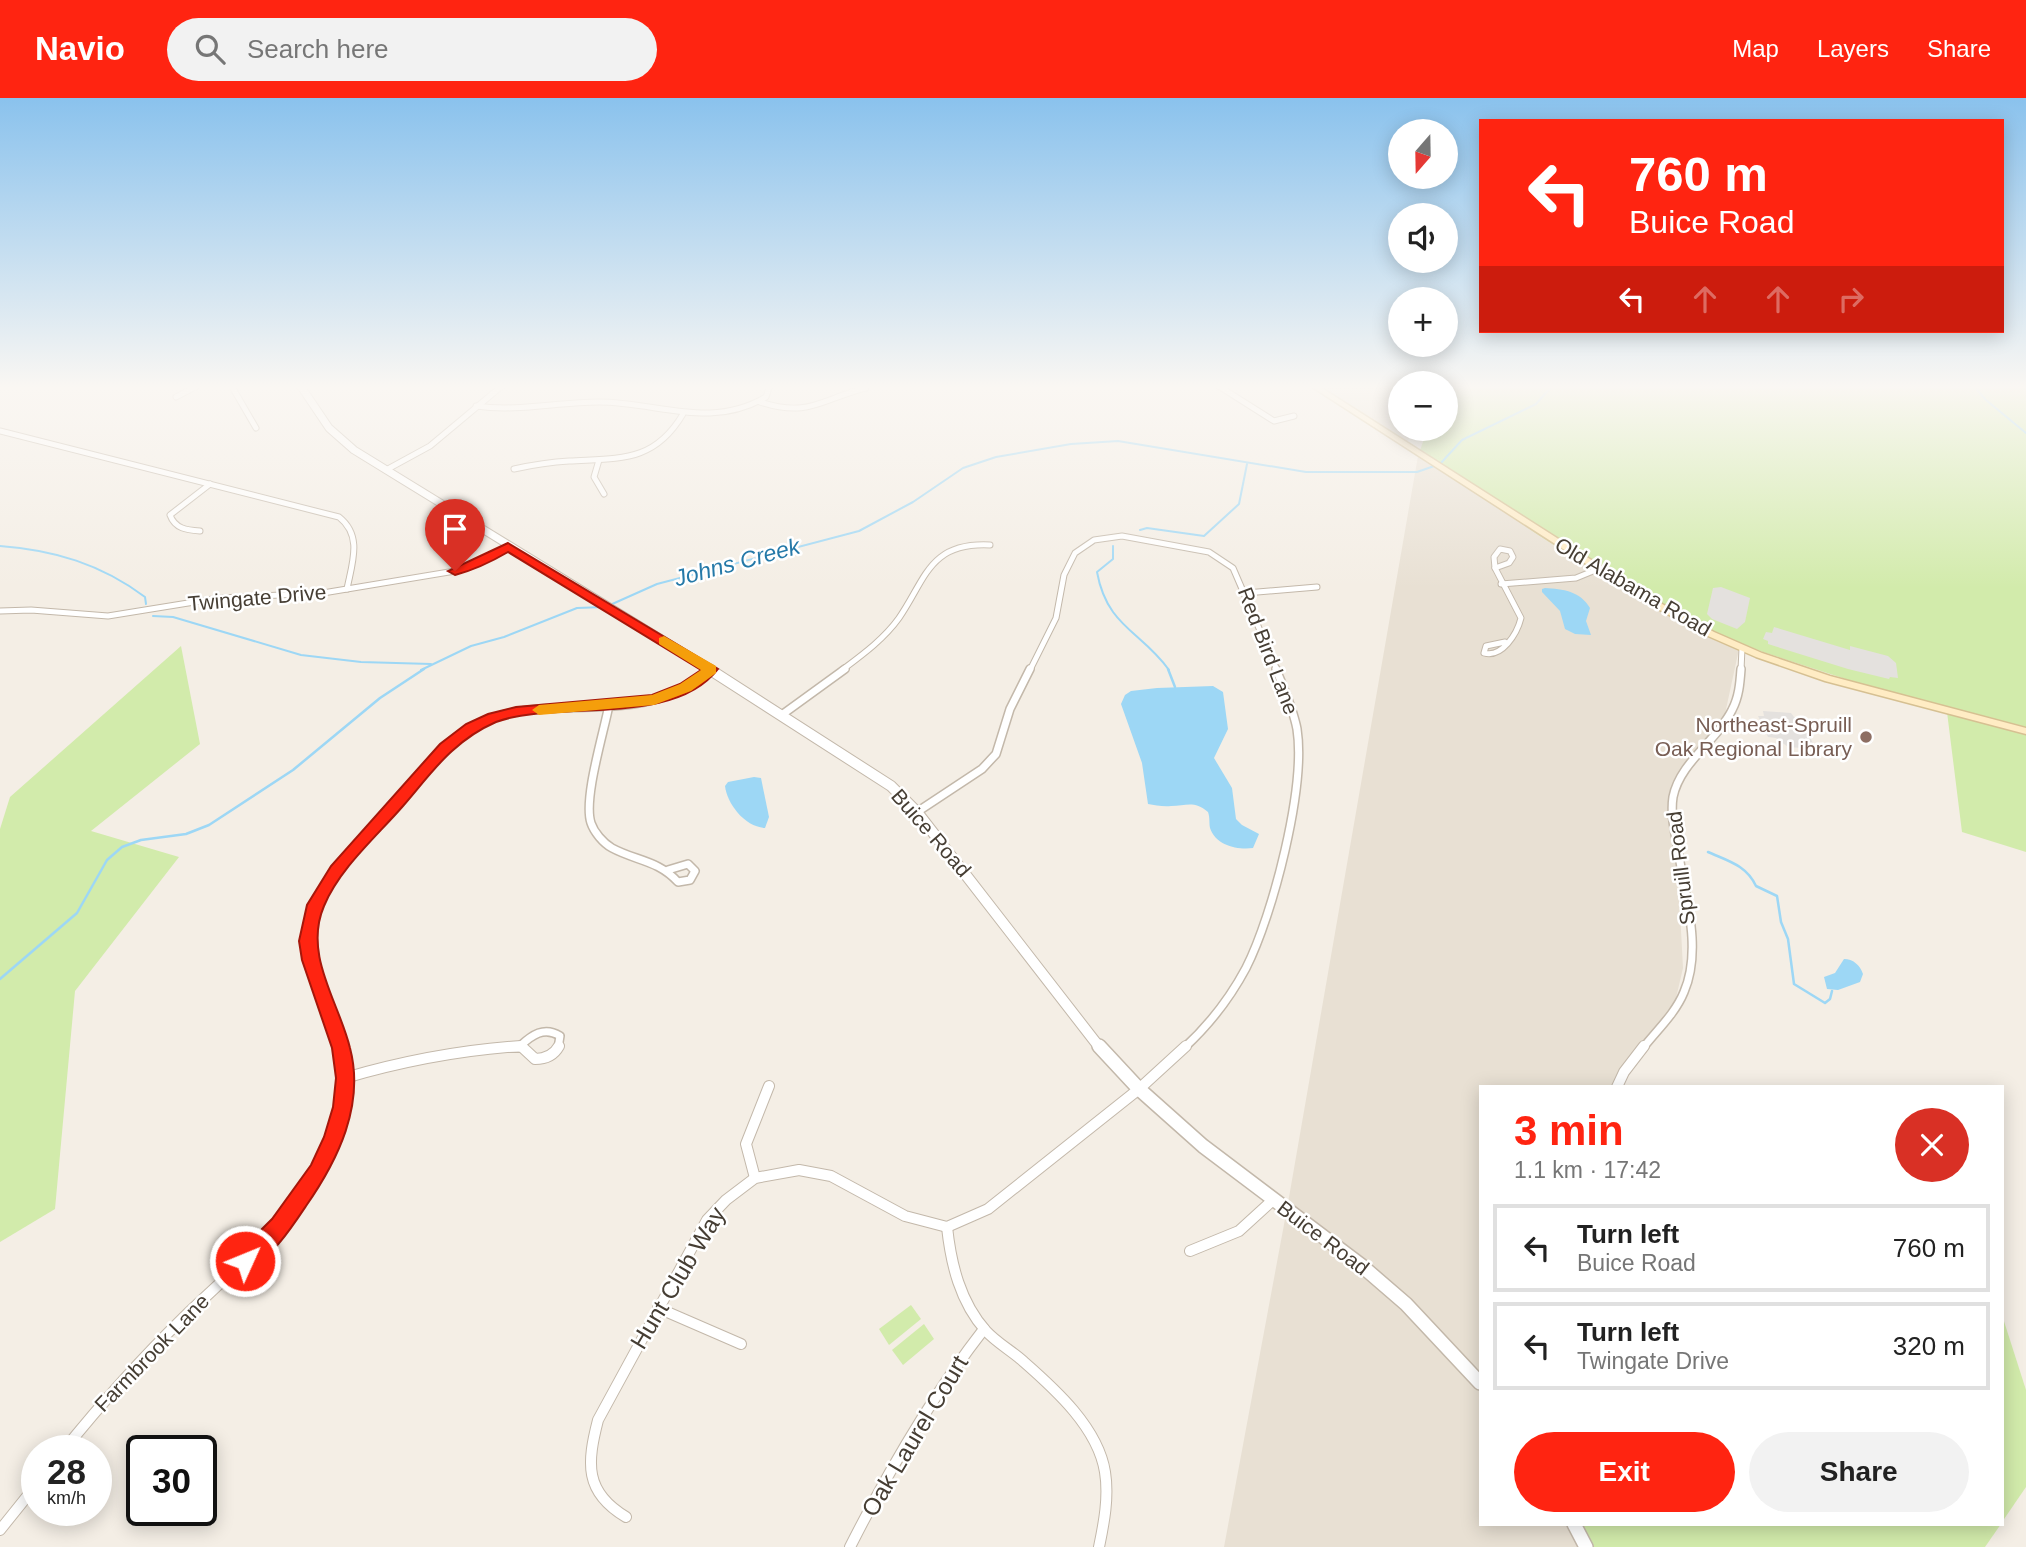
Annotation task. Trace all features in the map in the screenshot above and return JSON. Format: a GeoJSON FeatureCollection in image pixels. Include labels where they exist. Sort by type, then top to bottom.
{"type":"FeatureCollection","features":[{"type":"Feature","properties":{"kind":"main road","name":"Old Alabama Road"},"geometry":{"type":"LineString","coordinates":[[1415,453],[1669,612],[1742,648],[1828,679],[2026,731]]}},
{"type":"Feature","properties":{"kind":"street"},"geometry":{"type":"LineString","coordinates":[[82,453],[331,515],[346,522],[353,529],[356,538],[347,589]]}},
{"type":"Feature","properties":{"kind":"street","name":"Buice Road"},"geometry":{"type":"LineString","coordinates":[[358,453],[783,714],[870,769],[896,790],[917,812],[1093,1040],[1139,1089],[1203,1146],[1362,1266],[1406,1304],[1479,1382]]}},
{"type":"Feature","properties":{"kind":"street"},"geometry":{"type":"LineString","coordinates":[[386,470],[418,453]]}},
{"type":"Feature","properties":{"kind":"street"},"geometry":{"type":"LineString","coordinates":[[514,469],[554,462],[626,459],[645,453]]}},
{"type":"Feature","properties":{"kind":"street"},"geometry":{"type":"LineString","coordinates":[[599,460],[594,477],[604,494]]}},
{"type":"Feature","properties":{"kind":"street"},"geometry":{"type":"LineString","coordinates":[[200,531],[184,530],[172,521],[170,515],[210,484]]}},
{"type":"Feature","properties":{"kind":"street","name":"Red Bird Lane"},"geometry":{"type":"LineString","coordinates":[[917,812],[982,769],[996,754],[1010,709],[1056,618],[1069,562],[1086,544],[1100,538],[1122,536],[1209,552],[1233,568],[1246,593],[1293,712],[1299,750],[1293,811],[1265,921],[1246,967],[1224,1003],[1200,1032],[1139,1089]]}},
{"type":"Feature","properties":{"kind":"street"},"geometry":{"type":"LineString","coordinates":[[783,714],[888,631],[905,611],[924,573],[933,563],[960,548],[984,548],[990,545]]}},
{"type":"Feature","properties":{"kind":"street","name":"Twingate Drive"},"geometry":{"type":"LineString","coordinates":[[0,611],[31,610],[108,616],[219,598],[310,594],[455,571],[479,563],[508,547]]}},
{"type":"Feature","properties":{"kind":"street"},"geometry":{"type":"LineString","coordinates":[[1495,568],[1521,618],[1516,634],[1505,642]]}},
{"type":"Feature","properties":{"kind":"street"},"geometry":{"type":"LineString","coordinates":[[1501,584],[1576,578],[1598,569]]}},
{"type":"Feature","properties":{"kind":"street"},"geometry":{"type":"LineString","coordinates":[[1246,593],[1317,587]]}},
{"type":"Feature","properties":{"kind":"street","name":"Spruill Road"},"geometry":{"type":"LineString","coordinates":[[1618,1085],[1630,1064],[1668,1019],[1685,987],[1689,973],[1688,916],[1672,803],[1682,776],[1732,711],[1740,690],[1742,648]]}},
{"type":"Feature","properties":{"kind":"street","name":"Farmbrook Lane"},"geometry":{"type":"LineString","coordinates":[[77,1435],[124,1379],[184,1317],[261,1246],[298,1203],[320,1169],[334,1139],[343,1107],[345,1078],[341,1048],[311,960],[308,941],[310,922],[325,887],[445,748],[471,728],[516,712],[642,702],[666,696],[685,687],[711,669]]}},
{"type":"Feature","properties":{"kind":"street"},"geometry":{"type":"LineString","coordinates":[[609,705],[589,803],[591,823],[600,838],[615,850],[668,870]]}},
{"type":"Feature","properties":{"kind":"street"},"geometry":{"type":"LineString","coordinates":[[345,1078],[435,1054],[520,1046],[541,1031],[553,1031],[560,1036],[559,1047],[549,1057],[542,1059],[535,1059],[520,1046]]}},
{"type":"Feature","properties":{"kind":"street"},"geometry":{"type":"LineString","coordinates":[[755,1178],[747,1144],[769,1086]]}},
{"type":"Feature","properties":{"kind":"street"},"geometry":{"type":"LineString","coordinates":[[1098,1547],[1105,1513],[1103,1460],[1086,1429],[1064,1402],[1023,1361],[984,1329],[955,1280],[947,1227],[988,1209],[1139,1089]]}},
{"type":"Feature","properties":{"kind":"street","name":"Hunt Club Way"},"geometry":{"type":"LineString","coordinates":[[626,1517],[607,1508],[595,1491],[590,1468],[592,1440],[606,1402],[707,1220],[726,1200],[755,1178],[799,1170],[831,1176],[905,1216],[947,1227]]}},
{"type":"Feature","properties":{"kind":"street"},"geometry":{"type":"LineString","coordinates":[[1189,1251],[1239,1231],[1273,1200]]}},
{"type":"Feature","properties":{"kind":"street"},"geometry":{"type":"LineString","coordinates":[[658,1308],[741,1344]]}},
{"type":"Feature","properties":{"kind":"street","name":"Oak Laurel Court"},"geometry":{"type":"LineString","coordinates":[[850,1547],[872,1503],[941,1385],[984,1329]]}},
{"type":"Feature","properties":{"kind":"street"},"geometry":{"type":"LineString","coordinates":[[0,1530],[21,1504]]}},
{"type":"Feature","properties":{"kind":"street"},"geometry":{"type":"LineString","coordinates":[[1575,1526],[1586,1547]]}},
{"type":"Feature","properties":{"kind":"shaded area"},"geometry":{"type":"Polygon","coordinates":[[[1418,456],[1467,484],[1535,533],[1601,575],[1739,649],[1725,714],[1709,749],[1688,769],[1674,798],[1683,968],[1673,1011],[1618,1085],[1479,1085],[1479,1526],[1575,1526],[1585,1547],[1224,1547],[1288,1203],[1418,456]]]}},
{"type":"Feature","properties":{"kind":"shaded area"},"geometry":{"type":"Polygon","coordinates":[[[1721,587],[1750,598],[1745,622],[1737,629],[1712,619],[1707,614],[1713,588],[1721,587]]]}},
{"type":"Feature","properties":{"kind":"shaded area"},"geometry":{"type":"Polygon","coordinates":[[[1774,627],[1850,650],[1850,646],[1888,656],[1896,663],[1898,678],[1889,679],[1848,669],[1768,644],[1768,641],[1763,639],[1766,632],[1772,633],[1774,627]]]}},
{"type":"Feature","properties":{"kind":"shaded area"},"geometry":{"type":"Polygon","coordinates":[[[1763,711],[1791,713],[1800,718],[1816,749],[1788,747],[1776,738],[1768,737],[1758,716],[1764,716],[1763,711]]]}},
{"type":"Feature","properties":{"kind":"green space"},"geometry":{"type":"Polygon","coordinates":[[[1419,453],[2026,453],[2026,852],[1962,832],[1947,712],[1763,652],[1686,622],[1601,575],[1535,533],[1467,484],[1418,456],[1419,453]]]}},
{"type":"Feature","properties":{"kind":"green space"},"geometry":{"type":"Polygon","coordinates":[[[181,646],[200,744],[91,831],[179,857],[75,991],[55,1209],[0,1242],[0,829],[10,797],[181,646]]]}},
{"type":"Feature","properties":{"kind":"green space"},"geometry":{"type":"Polygon","coordinates":[[[911,1305],[921,1319],[889,1345],[879,1329],[911,1305]]]}},
{"type":"Feature","properties":{"kind":"green space"},"geometry":{"type":"Polygon","coordinates":[[[2004,1321],[2026,1390],[2026,1487],[2004,1519],[2004,1321]]]}},
{"type":"Feature","properties":{"kind":"green space"},"geometry":{"type":"Polygon","coordinates":[[[924,1324],[934,1339],[903,1365],[892,1350],[924,1324]]]}},
{"type":"Feature","properties":{"kind":"green space"},"geometry":{"type":"Polygon","coordinates":[[[1575,1526],[2000,1526],[1985,1547],[1585,1547],[1575,1526]]]}},
{"type":"Feature","properties":{"kind":"water"},"geometry":{"type":"Polygon","coordinates":[[[1545,588],[1570,592],[1586,602],[1590,608],[1586,621],[1591,635],[1575,634],[1565,629],[1560,611],[1542,592],[1545,588]]]}},
{"type":"Feature","properties":{"kind":"water"},"geometry":{"type":"Polygon","coordinates":[[[1213,686],[1223,692],[1228,729],[1214,758],[1232,788],[1236,819],[1259,834],[1253,848],[1222,843],[1210,828],[1208,812],[1198,806],[1148,804],[1142,763],[1121,704],[1125,695],[1131,691],[1213,686]]]}},
{"type":"Feature","properties":{"kind":"water"},"geometry":{"type":"Polygon","coordinates":[[[761,778],[769,817],[765,828],[744,819],[733,807],[726,793],[725,786],[728,782],[761,778]]]}},
{"type":"Feature","properties":{"kind":"water"},"geometry":{"type":"Polygon","coordinates":[[[1844,959],[1853,961],[1860,968],[1863,974],[1860,982],[1838,990],[1827,989],[1824,977],[1835,973],[1844,959]]]}},
{"type":"Feature","properties":{"kind":"waterway","name":"Johns Creek"},"geometry":{"type":"LineString","coordinates":[[610,605],[657,584],[859,531],[913,502],[963,468],[996,457],[1021,453]]}},
{"type":"Feature","properties":{"kind":"waterway","name":"Johns Creek"},"geometry":{"type":"LineString","coordinates":[[1188,453],[1306,472],[1417,472],[1440,464],[1450,453]]}},
{"type":"Feature","properties":{"kind":"waterway"},"geometry":{"type":"LineString","coordinates":[[1140,530],[1147,528],[1204,536],[1239,504],[1247,464]]}},
{"type":"Feature","properties":{"kind":"waterway"},"geometry":{"type":"LineString","coordinates":[[0,546],[58,555],[94,567],[145,597],[146,604]]}},
{"type":"Feature","properties":{"kind":"waterway"},"geometry":{"type":"LineString","coordinates":[[1113,546],[1113,559],[1097,572],[1102,590],[1117,617],[1169,670]]}},
{"type":"Feature","properties":{"kind":"waterway","name":"Johns Creek"},"geometry":{"type":"LineString","coordinates":[[421,670],[471,646],[504,637],[577,608],[604,607]]}},
{"type":"Feature","properties":{"kind":"waterway"},"geometry":{"type":"LineString","coordinates":[[153,616],[173,617],[301,655],[361,662],[431,664]]}},
{"type":"Feature","properties":{"kind":"waterway","name":"Johns Creek"},"geometry":{"type":"LineString","coordinates":[[0,979],[77,913],[107,860],[122,847],[141,840],[186,834],[209,825],[293,770],[380,698],[424,669]]}},
{"type":"Feature","properties":{"kind":"waterway"},"geometry":{"type":"LineString","coordinates":[[1168,669],[1175,687]]}},
{"type":"Feature","properties":{"kind":"waterway"},"geometry":{"type":"LineString","coordinates":[[1708,852],[1736,864],[1756,886],[1777,896],[1781,922],[1788,939],[1794,984],[1825,1003],[1830,999],[1832,991]]}},
{"type":"Feature","properties":{"kind":"slow traffic"},"geometry":{"type":"LineString","coordinates":[[539,710],[654,700],[685,687],[711,669],[664,641]]}},
{"type":"Feature","properties":{"kind":"place","name":"Northeast-Spruill Oak Regional Library"},"geometry":{"type":"Point","coordinates":[1866,737]}},
{"type":"Feature","properties":{"kind":"route"},"geometry":{"type":"LineString","coordinates":[[245,1261],[280,1226],[318,1172],[334,1139],[343,1107],[345,1078],[341,1048],[311,960],[308,941],[315,905],[337,871],[445,748],[471,728],[504,714],[527,710],[654,700],[685,687],[711,669],[508,547],[479,563],[455,571]]}}]}
